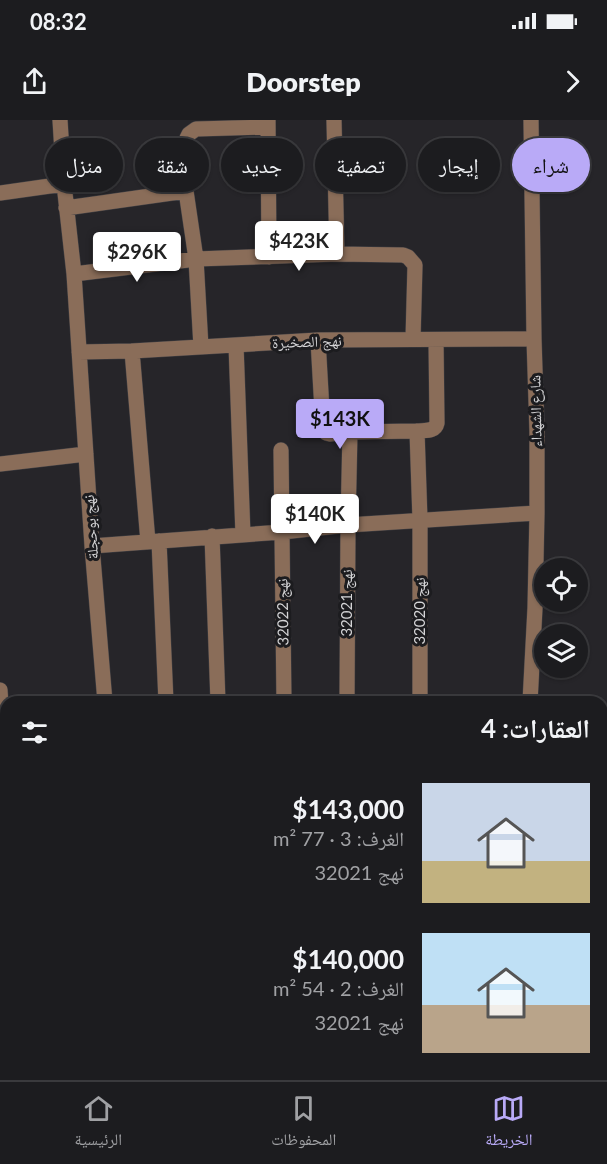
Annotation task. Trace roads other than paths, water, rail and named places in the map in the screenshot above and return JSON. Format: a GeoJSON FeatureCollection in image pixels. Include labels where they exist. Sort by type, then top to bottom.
{"type":"FeatureCollection","features":[{"type":"Feature","properties":{"kind":"street","name":"نهج بوحجلة"},"geometry":{"type":"LineString","coordinates":[[60,120],[61,138]]}},
{"type":"Feature","properties":{"kind":"street"},"geometry":{"type":"LineString","coordinates":[[334,120],[337,254]]}},
{"type":"Feature","properties":{"kind":"street","name":"شارع الشهداء"},"geometry":{"type":"LineString","coordinates":[[530,696],[537,513],[531,120]]}},
{"type":"Feature","properties":{"kind":"street"},"geometry":{"type":"LineString","coordinates":[[187,138],[196,129],[268,123],[269,256]]}},
{"type":"Feature","properties":{"kind":"street"},"geometry":{"type":"LineString","coordinates":[[0,193],[45,187]]}},
{"type":"Feature","properties":{"kind":"street","name":"نهج بوحجلة"},"geometry":{"type":"LineString","coordinates":[[65,192],[74,274],[104,696]]}},
{"type":"Feature","properties":{"kind":"street"},"geometry":{"type":"LineString","coordinates":[[66,208],[179,192]]}},
{"type":"Feature","properties":{"kind":"street"},"geometry":{"type":"LineString","coordinates":[[186,192],[195,259],[201,347]]}},
{"type":"Feature","properties":{"kind":"street"},"geometry":{"type":"LineString","coordinates":[[74,274],[195,259],[337,254],[403,255],[415,265],[413,339]]}},
{"type":"Feature","properties":{"kind":"street","name":"نهج الصخيرة"},"geometry":{"type":"LineString","coordinates":[[80,352],[318,340],[534,339]]}},
{"type":"Feature","properties":{"kind":"street"},"geometry":{"type":"LineString","coordinates":[[318,340],[323,428],[326,433],[330,434],[433,430],[437,423],[436,340]]}},
{"type":"Feature","properties":{"kind":"street"},"geometry":{"type":"LineString","coordinates":[[236,345],[243,535]]}},
{"type":"Feature","properties":{"kind":"street"},"geometry":{"type":"LineString","coordinates":[[132,351],[153,541],[166,696]]}},
{"type":"Feature","properties":{"kind":"street","name":"نهج 32020"},"geometry":{"type":"LineString","coordinates":[[417,431],[420,520],[420,696]]}},
{"type":"Feature","properties":{"kind":"street","name":"نهج 32021"},"geometry":{"type":"LineString","coordinates":[[347,696],[350,432]]}},
{"type":"Feature","properties":{"kind":"street","name":"نهج 32022"},"geometry":{"type":"LineString","coordinates":[[281,450],[284,696]]}},
{"type":"Feature","properties":{"kind":"street"},"geometry":{"type":"LineString","coordinates":[[0,464],[86,454]]}},
{"type":"Feature","properties":{"kind":"street"},"geometry":{"type":"LineString","coordinates":[[92,546],[348,525],[537,513]]}},
{"type":"Feature","properties":{"kind":"street"},"geometry":{"type":"LineString","coordinates":[[212,536],[218,696]]}}]}
